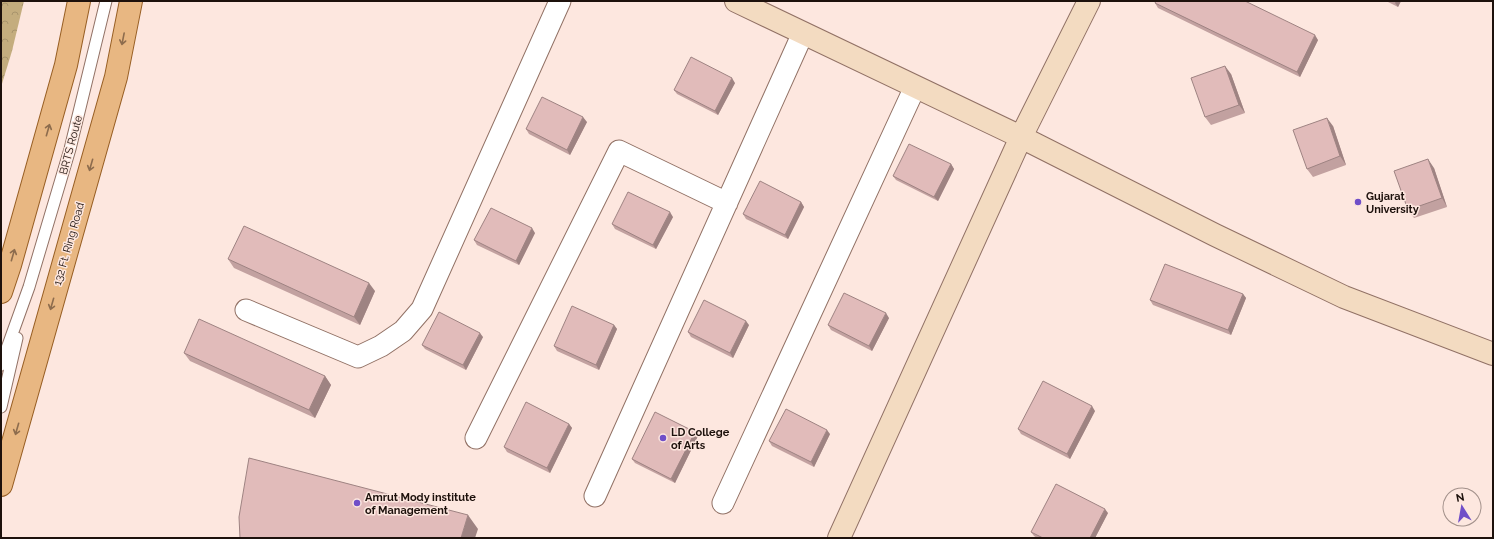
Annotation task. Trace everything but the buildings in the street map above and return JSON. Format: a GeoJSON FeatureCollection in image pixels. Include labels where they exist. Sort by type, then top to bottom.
{"type":"FeatureCollection","features":[{"type":"Feature","properties":{"kind":"main road"},"geometry":{"type":"LineString","coordinates":[[1,292],[10,265],[66,65],[80,1]]}},
{"type":"Feature","properties":{"kind":"main road","name":"132 Ft. Ring Road"},"geometry":{"type":"LineString","coordinates":[[1,485],[116,77],[131,1]]}},
{"type":"Feature","properties":{"kind":"street"},"geometry":{"type":"LineString","coordinates":[[246,310],[358,357],[381,346],[403,331],[422,309],[560,1]]}},
{"type":"Feature","properties":{"kind":"street"},"geometry":{"type":"LineString","coordinates":[[736,1],[1021,137],[1215,235],[1344,297],[1493,354]]}},
{"type":"Feature","properties":{"kind":"street"},"geometry":{"type":"LineString","coordinates":[[839,538],[1021,137],[1089,1]]}},
{"type":"Feature","properties":{"kind":"street"},"geometry":{"type":"LineString","coordinates":[[595,496],[803,33]]}},
{"type":"Feature","properties":{"kind":"street"},"geometry":{"type":"LineString","coordinates":[[723,503],[915,87]]}},
{"type":"Feature","properties":{"kind":"street"},"geometry":{"type":"LineString","coordinates":[[476,438],[619,151],[727,202]]}},
{"type":"Feature","properties":{"kind":"lane","name":"BRTS Route"},"geometry":{"type":"LineString","coordinates":[[29,287],[70,149],[106,1]]}},
{"type":"Feature","properties":{"kind":"lane"},"geometry":{"type":"LineString","coordinates":[[1,365],[29,287]]}},
{"type":"Feature","properties":{"kind":"lane"},"geometry":{"type":"LineString","coordinates":[[1,407],[29,287]]}},
{"type":"Feature","properties":{"kind":"green space"},"geometry":{"type":"Polygon","coordinates":[[[1,1],[24,1],[12,51],[1,87],[1,1]]]}},
{"type":"Feature","properties":{"kind":"place","name":"Gujarat University"},"geometry":{"type":"Point","coordinates":[1358,202]}},
{"type":"Feature","properties":{"kind":"place","name":"LD College of Arts"},"geometry":{"type":"Point","coordinates":[663,438]}},
{"type":"Feature","properties":{"kind":"place","name":"Amrut Mody institute of Management"},"geometry":{"type":"Point","coordinates":[357,503]}}]}
